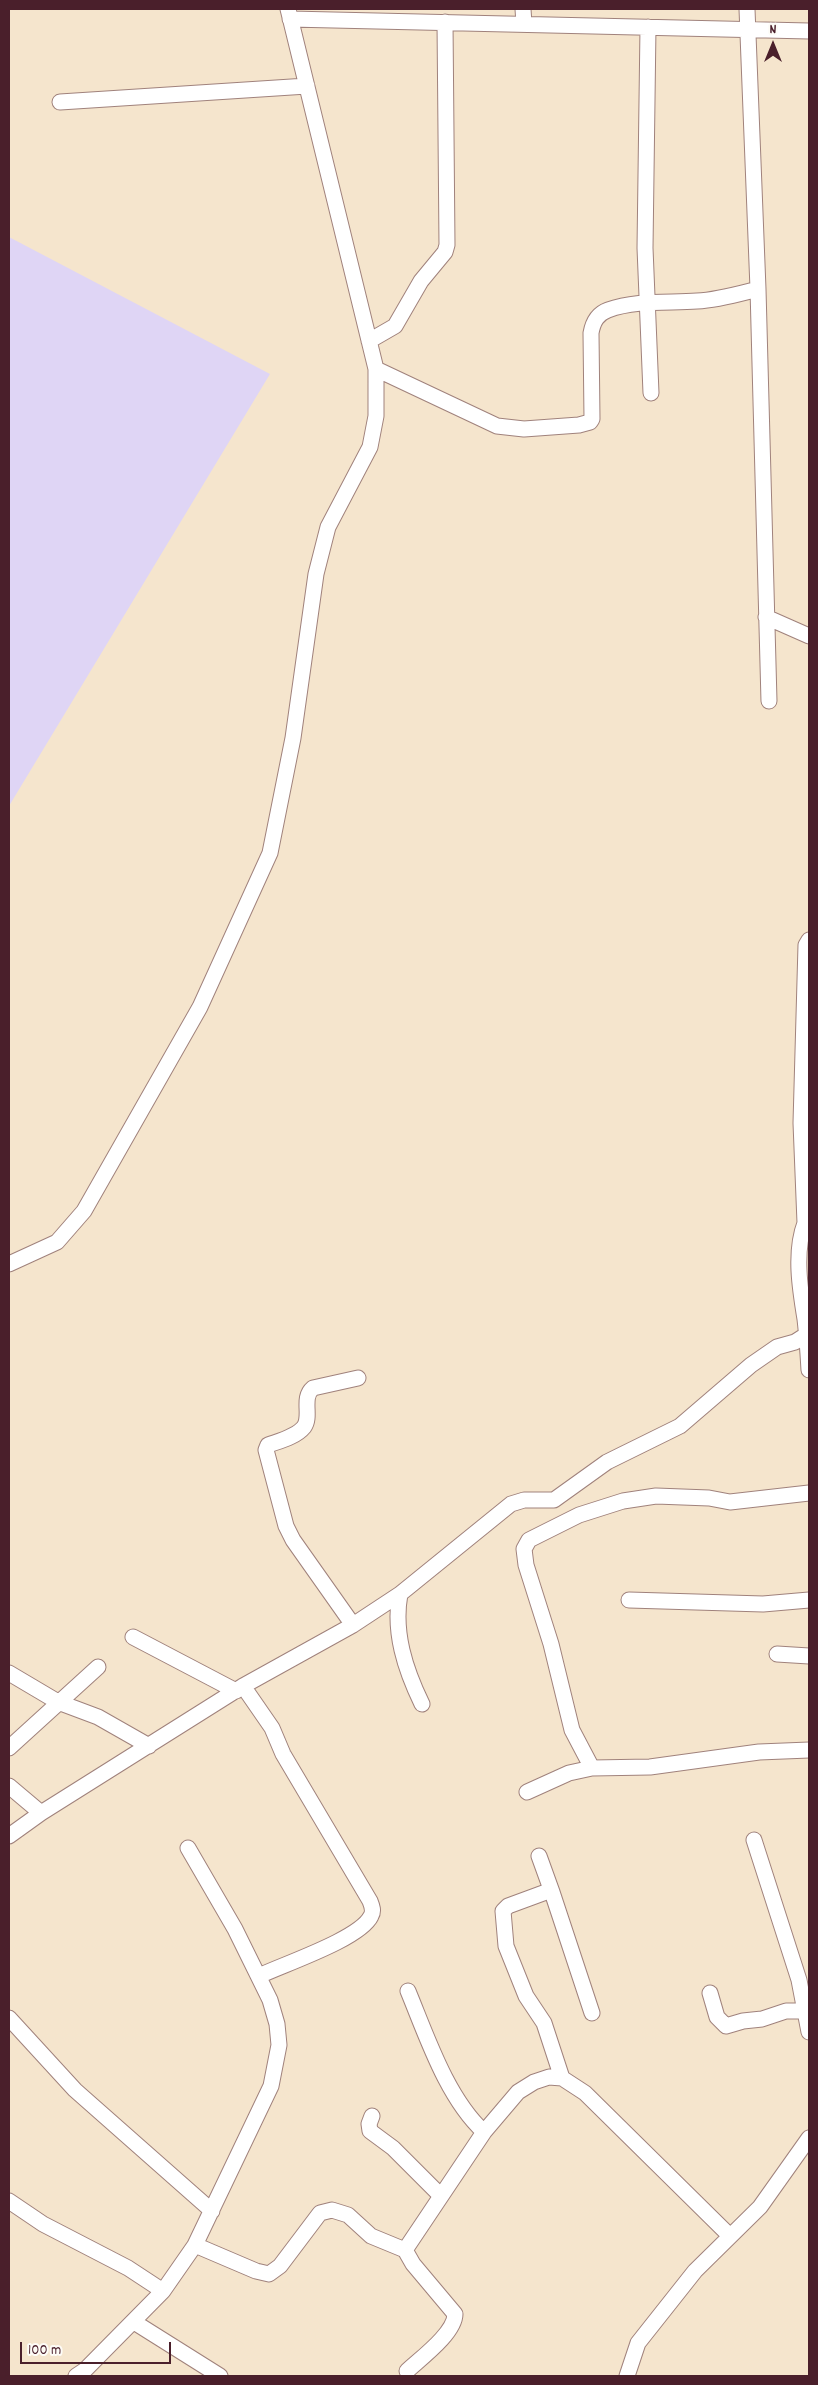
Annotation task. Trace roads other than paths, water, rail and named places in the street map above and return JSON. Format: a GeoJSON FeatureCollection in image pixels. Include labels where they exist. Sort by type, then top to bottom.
{"type":"FeatureCollection","features":[{"type":"Feature","properties":{"kind":"street"},"geometry":{"type":"LineString","coordinates":[[523,9],[524,24]]}},
{"type":"Feature","properties":{"kind":"street"},"geometry":{"type":"LineString","coordinates":[[747,9],[758,289],[768,701]]}},
{"type":"Feature","properties":{"kind":"street"},"geometry":{"type":"LineString","coordinates":[[9,1264],[57,1242],[84,1211],[200,1007],[270,853],[293,738],[316,574],[328,527],[370,447],[376,416],[376,369],[289,14],[445,22],[809,31]]}},
{"type":"Feature","properties":{"kind":"street"},"geometry":{"type":"LineString","coordinates":[[370,341],[395,326],[421,281],[445,252],[448,245],[445,22]]}},
{"type":"Feature","properties":{"kind":"street"},"geometry":{"type":"LineString","coordinates":[[648,28],[645,239],[646,304],[651,393]]}},
{"type":"Feature","properties":{"kind":"street"},"geometry":{"type":"LineString","coordinates":[[60,102],[307,86]]}},
{"type":"Feature","properties":{"kind":"street"},"geometry":{"type":"LineString","coordinates":[[376,369],[497,426],[524,429],[587,424],[592,419],[592,325],[599,315],[607,310],[646,304],[700,301],[758,289]]}},
{"type":"Feature","properties":{"kind":"street"},"geometry":{"type":"LineString","coordinates":[[766,617],[809,636]]}},
{"type":"Feature","properties":{"kind":"street"},"geometry":{"type":"LineString","coordinates":[[809,940],[806,945],[801,1123],[805,1223],[799,1238],[801,1301],[807,1334],[809,1370]]}},
{"type":"Feature","properties":{"kind":"street"},"geometry":{"type":"LineString","coordinates":[[9,1836],[41,1813],[239,1689],[353,1625],[400,1594],[511,1504],[524,1500],[554,1500],[607,1462],[680,1426],[751,1365],[777,1347],[794,1342],[807,1334]]}},
{"type":"Feature","properties":{"kind":"street"},"geometry":{"type":"LineString","coordinates":[[353,1625],[289,1533],[266,1450],[268,1445],[288,1438],[303,1429],[306,1424],[307,1396],[313,1388],[358,1378]]}},
{"type":"Feature","properties":{"kind":"street"},"geometry":{"type":"LineString","coordinates":[[592,1768],[572,1730],[551,1644],[526,1565],[524,1549],[530,1540],[579,1515],[623,1501],[656,1496],[708,1498],[730,1502],[809,1493]]}},
{"type":"Feature","properties":{"kind":"street"},"geometry":{"type":"LineString","coordinates":[[400,1594],[397,1610],[404,1661],[422,1704]]}},
{"type":"Feature","properties":{"kind":"street"},"geometry":{"type":"LineString","coordinates":[[629,1600],[764,1604],[809,1600]]}},
{"type":"Feature","properties":{"kind":"street"},"geometry":{"type":"LineString","coordinates":[[133,1637],[239,1689],[275,1732],[283,1754],[370,1901],[372,1912],[368,1921],[334,1945],[259,1976]]}},
{"type":"Feature","properties":{"kind":"street"},"geometry":{"type":"LineString","coordinates":[[777,1654],[809,1656]]}},
{"type":"Feature","properties":{"kind":"street"},"geometry":{"type":"LineString","coordinates":[[9,1748],[98,1667]]}},
{"type":"Feature","properties":{"kind":"street"},"geometry":{"type":"LineString","coordinates":[[9,1673],[58,1702],[98,1717],[149,1746]]}},
{"type":"Feature","properties":{"kind":"street"},"geometry":{"type":"LineString","coordinates":[[527,1792],[568,1773],[592,1768],[650,1767],[759,1752],[809,1750]]}},
{"type":"Feature","properties":{"kind":"street"},"geometry":{"type":"LineString","coordinates":[[9,1786],[41,1813]]}},
{"type":"Feature","properties":{"kind":"street"},"geometry":{"type":"LineString","coordinates":[[754,1840],[786,1934],[799,1980],[809,2032]]}},
{"type":"Feature","properties":{"kind":"street"},"geometry":{"type":"LineString","coordinates":[[76,2376],[134,2322],[163,2291],[195,2245],[271,2086],[279,2033],[270,2000],[259,1976],[188,1848]]}},
{"type":"Feature","properties":{"kind":"street"},"geometry":{"type":"LineString","coordinates":[[539,1856],[592,2013]]}},
{"type":"Feature","properties":{"kind":"street"},"geometry":{"type":"LineString","coordinates":[[552,1892],[546,1892],[508,1906],[503,1911],[504,1932],[506,1946],[526,1996],[544,2023],[562,2078]]}},
{"type":"Feature","properties":{"kind":"street"},"geometry":{"type":"LineString","coordinates":[[408,1991],[432,2049],[455,2094],[472,2121],[484,2132]]}},
{"type":"Feature","properties":{"kind":"street"},"geometry":{"type":"LineString","coordinates":[[710,1993],[717,2017],[726,2026],[743,2021],[762,2019],[786,2011],[805,2011]]}},
{"type":"Feature","properties":{"kind":"street"},"geometry":{"type":"LineString","coordinates":[[9,2018],[75,2090],[212,2211]]}},
{"type":"Feature","properties":{"kind":"street"},"geometry":{"type":"LineString","coordinates":[[404,2250],[484,2132],[518,2092],[534,2082],[549,2077],[562,2078],[585,2092],[730,2236]]}},
{"type":"Feature","properties":{"kind":"street"},"geometry":{"type":"LineString","coordinates":[[372,2116],[369,2124],[370,2132],[393,2148],[441,2196]]}},
{"type":"Feature","properties":{"kind":"street"},"geometry":{"type":"LineString","coordinates":[[627,2376],[638,2343],[695,2271],[760,2207],[809,2138]]}},
{"type":"Feature","properties":{"kind":"street"},"geometry":{"type":"LineString","coordinates":[[9,2201],[43,2224],[128,2268],[163,2291]]}},
{"type":"Feature","properties":{"kind":"street"},"geometry":{"type":"LineString","coordinates":[[195,2245],[256,2271],[269,2274],[280,2266],[320,2213],[332,2210],[348,2215],[371,2236],[404,2250],[413,2264],[455,2314],[452,2326],[444,2336],[407,2371]]}},
{"type":"Feature","properties":{"kind":"street"},"geometry":{"type":"LineString","coordinates":[[134,2322],[220,2376]]}}]}
